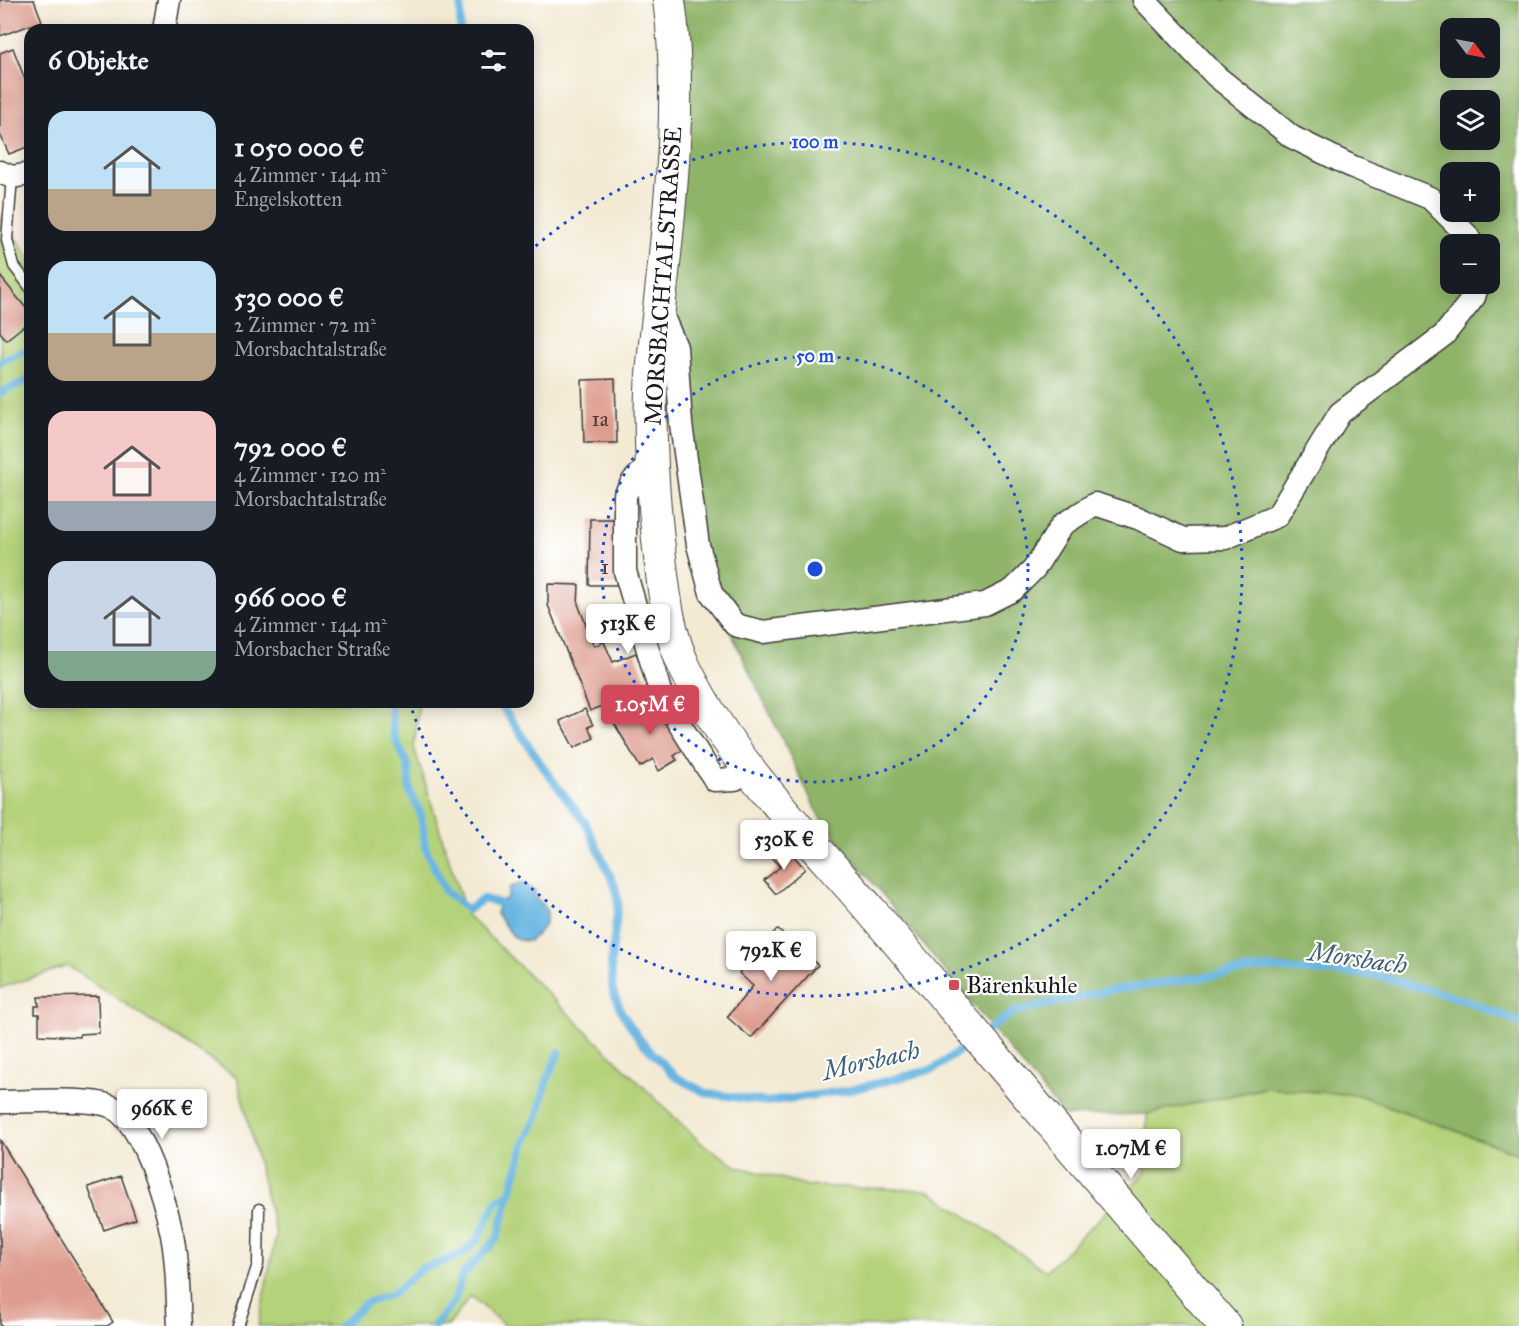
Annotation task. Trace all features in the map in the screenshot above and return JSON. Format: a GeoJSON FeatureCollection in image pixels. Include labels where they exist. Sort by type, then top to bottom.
{"type":"FeatureCollection","features":[{"type":"Feature","properties":{"kind":"main road","name":"MORSBACHTALSTRASSE"},"geometry":{"type":"LineString","coordinates":[[669,0],[674,75],[674,169],[651,390],[653,461],[661,565],[675,641],[686,670],[775,804],[870,910],[1225,1326]]}},
{"type":"Feature","properties":{"kind":"street"},"geometry":{"type":"LineString","coordinates":[[165,24],[169,0]]}},
{"type":"Feature","properties":{"kind":"street"},"geometry":{"type":"LineString","coordinates":[[1144,0],[1216,76],[1292,137],[1353,167],[1430,198],[1467,234]]}},
{"type":"Feature","properties":{"kind":"street"},"geometry":{"type":"LineString","coordinates":[[660,308],[676,347],[681,424],[696,534],[711,593],[735,625],[763,632],[985,604],[1013,590],[1034,569],[1062,525],[1095,504],[1138,518],[1183,539],[1226,538],[1277,516],[1340,413],[1444,335],[1475,294]]}},
{"type":"Feature","properties":{"kind":"street"},"geometry":{"type":"LineString","coordinates":[[0,1102],[90,1102],[113,1107],[135,1129],[151,1165],[172,1235],[179,1326]]}},
{"type":"Feature","properties":{"kind":"lane"},"geometry":{"type":"LineString","coordinates":[[14,174],[7,240],[14,266],[24,279]]}},
{"type":"Feature","properties":{"kind":"lane"},"geometry":{"type":"LineString","coordinates":[[238,1326],[258,1264],[260,1209]]}},
{"type":"Feature","properties":{"kind":"green space"},"geometry":{"type":"Polygon","coordinates":[[[668,0],[1519,0],[1519,1154],[1358,1095],[1265,1088],[1147,1114],[1064,1116],[820,818],[692,552],[661,281],[668,0]]]}},
{"type":"Feature","properties":{"kind":"green space"},"geometry":{"type":"Polygon","coordinates":[[[0,216],[24,250],[24,708],[418,708],[414,747],[466,914],[700,1142],[736,1166],[809,1186],[928,1190],[1046,1271],[1145,1173],[1147,1114],[1265,1088],[1358,1095],[1519,1154],[1519,1326],[505,1326],[471,1296],[448,1326],[258,1326],[276,1235],[237,1077],[68,966],[0,988],[0,216]]]}},
{"type":"Feature","properties":{"kind":"water"},"geometry":{"type":"Polygon","coordinates":[[[523,883],[535,891],[535,898],[542,903],[547,915],[544,926],[529,941],[518,940],[513,936],[496,914],[499,903],[507,898],[510,887],[523,883]]]}},
{"type":"Feature","properties":{"kind":"building"},"geometry":{"type":"Polygon","coordinates":[[[0,0],[34,0],[42,21],[24,24],[24,27],[0,36],[0,0]]]}},
{"type":"Feature","properties":{"kind":"building"},"geometry":{"type":"Polygon","coordinates":[[[13,48],[24,77],[24,148],[9,154],[0,134],[0,53],[13,48]]]}},
{"type":"Feature","properties":{"kind":"building"},"geometry":{"type":"Polygon","coordinates":[[[0,276],[24,306],[24,326],[6,340],[0,332],[0,276]]]}},
{"type":"Feature","properties":{"kind":"building"},"geometry":{"type":"Polygon","coordinates":[[[615,379],[617,443],[584,443],[582,380],[615,379]]]}},
{"type":"Feature","properties":{"kind":"building"},"geometry":{"type":"Polygon","coordinates":[[[590,519],[621,519],[622,585],[589,585],[590,519]]]}},
{"type":"Feature","properties":{"kind":"building"},"geometry":{"type":"Polygon","coordinates":[[[548,584],[579,585],[578,604],[594,646],[604,642],[613,662],[636,653],[649,686],[590,711],[548,605],[548,584]]]}},
{"type":"Feature","properties":{"kind":"building"},"geometry":{"type":"Polygon","coordinates":[[[656,698],[684,749],[674,756],[677,760],[659,771],[653,759],[640,767],[614,723],[656,698]]]}},
{"type":"Feature","properties":{"kind":"building"},"geometry":{"type":"Polygon","coordinates":[[[585,709],[593,725],[588,727],[594,738],[574,748],[560,721],[585,709]]]}},
{"type":"Feature","properties":{"kind":"building"},"geometry":{"type":"Polygon","coordinates":[[[786,847],[805,869],[776,894],[764,880],[780,867],[772,858],[786,847]]]}},
{"type":"Feature","properties":{"kind":"building"},"geometry":{"type":"Polygon","coordinates":[[[777,929],[818,965],[751,1038],[727,1017],[753,986],[739,973],[777,929]]]}},
{"type":"Feature","properties":{"kind":"building"},"geometry":{"type":"Polygon","coordinates":[[[98,996],[99,1033],[80,1034],[80,1037],[39,1035],[39,1014],[35,1014],[35,1006],[39,1006],[38,997],[98,996]]]}},
{"type":"Feature","properties":{"kind":"building"},"geometry":{"type":"Polygon","coordinates":[[[0,1140],[113,1322],[107,1326],[0,1326],[0,1140]]]}},
{"type":"Feature","properties":{"kind":"building"},"geometry":{"type":"Polygon","coordinates":[[[121,1176],[136,1219],[104,1230],[88,1187],[121,1176]]]}},
{"type":"Feature","properties":{"kind":"waterway","name":"Morsbach"},"geometry":{"type":"LineString","coordinates":[[460,24],[461,0]]}},
{"type":"Feature","properties":{"kind":"waterway"},"geometry":{"type":"LineString","coordinates":[[0,362],[24,351]]}},
{"type":"Feature","properties":{"kind":"waterway"},"geometry":{"type":"LineString","coordinates":[[0,393],[24,382]]}},
{"type":"Feature","properties":{"kind":"waterway"},"geometry":{"type":"LineString","coordinates":[[391,708],[394,736],[408,766],[410,792],[421,814],[425,847],[445,891],[468,910],[483,899],[499,903]]}},
{"type":"Feature","properties":{"kind":"waterway","name":"Morsbach"},"geometry":{"type":"LineString","coordinates":[[503,708],[548,774],[585,822],[615,886],[618,903],[611,963],[613,992],[622,1013],[641,1041],[676,1077],[706,1093],[767,1102],[850,1090],[934,1069],[973,1041]]}},
{"type":"Feature","properties":{"kind":"waterway","name":"Morsbach"},"geometry":{"type":"LineString","coordinates":[[984,1033],[1014,1012],[1106,991],[1265,968],[1374,975],[1462,999],[1519,1022]]}},
{"type":"Feature","properties":{"kind":"waterway"},"geometry":{"type":"LineString","coordinates":[[434,1326],[455,1300],[462,1275],[497,1239],[525,1142],[538,1115],[546,1083],[559,1052]]}},
{"type":"Feature","properties":{"kind":"waterway"},"geometry":{"type":"LineString","coordinates":[[341,1326],[366,1303],[393,1294],[422,1268],[465,1252],[479,1237],[498,1199],[510,1195]]}},
{"type":"Feature","properties":{"kind":"place","name":"Bärenkuhle"},"geometry":{"type":"Point","coordinates":[954,985]}}]}
